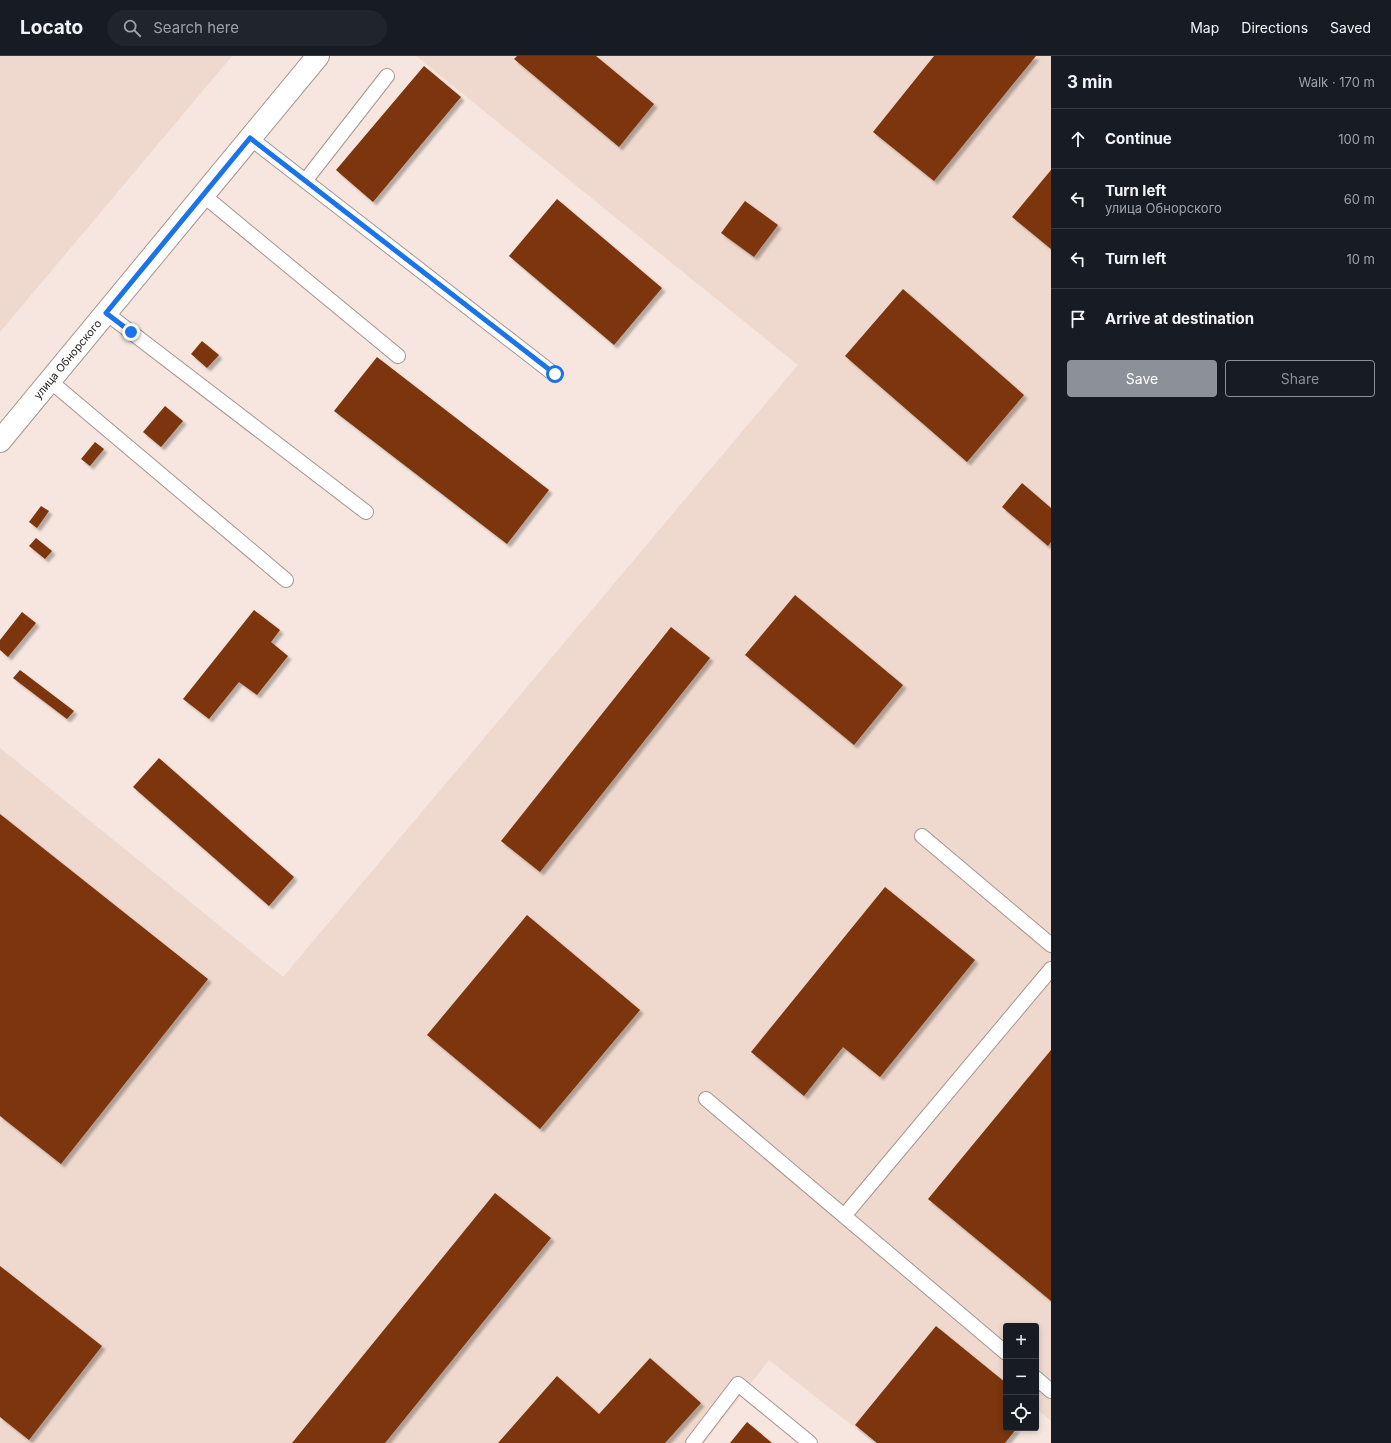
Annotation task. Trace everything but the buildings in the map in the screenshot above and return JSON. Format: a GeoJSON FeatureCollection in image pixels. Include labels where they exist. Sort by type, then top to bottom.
{"type":"FeatureCollection","features":[{"type":"Feature","properties":{"kind":"street","name":"улица Обнорского"},"geometry":{"type":"LineString","coordinates":[[0,441],[318,56]]}},
{"type":"Feature","properties":{"kind":"lane"},"geometry":{"type":"LineString","coordinates":[[305,181],[387,76]]}},
{"type":"Feature","properties":{"kind":"lane"},"geometry":{"type":"LineString","coordinates":[[250,138],[555,374]]}},
{"type":"Feature","properties":{"kind":"lane"},"geometry":{"type":"LineString","coordinates":[[203,195],[398,356]]}},
{"type":"Feature","properties":{"kind":"lane"},"geometry":{"type":"LineString","coordinates":[[106,313],[366,512]]}},
{"type":"Feature","properties":{"kind":"lane"},"geometry":{"type":"LineString","coordinates":[[50,381],[286,580]]}},
{"type":"Feature","properties":{"kind":"lane"},"geometry":{"type":"LineString","coordinates":[[922,836],[1051,945]]}},
{"type":"Feature","properties":{"kind":"lane"},"geometry":{"type":"LineString","coordinates":[[844,1216],[1051,969]]}},
{"type":"Feature","properties":{"kind":"lane"},"geometry":{"type":"LineString","coordinates":[[706,1099],[1003,1350]]}},
{"type":"Feature","properties":{"kind":"lane"},"geometry":{"type":"LineString","coordinates":[[1039,1381],[1051,1391]]}},
{"type":"Feature","properties":{"kind":"lane"},"geometry":{"type":"LineString","coordinates":[[692,1443],[738,1384],[810,1443]]}},
{"type":"Feature","properties":{"kind":"shaded area"},"geometry":{"type":"Polygon","coordinates":[[[0,56],[232,56],[0,332],[0,56]]]}},
{"type":"Feature","properties":{"kind":"shaded area"},"geometry":{"type":"Polygon","coordinates":[[[416,56],[1051,56],[1051,1421],[1039,1411],[1039,1323],[1003,1323],[1003,1431],[1015,1431],[1005,1443],[874,1443],[769,1360],[704,1443],[0,1443],[0,748],[283,977],[798,365],[416,56]]]}},
{"type":"Feature","properties":{"kind":"route"},"geometry":{"type":"LineString","coordinates":[[131,332],[106,313],[250,138],[555,374]]}}]}
